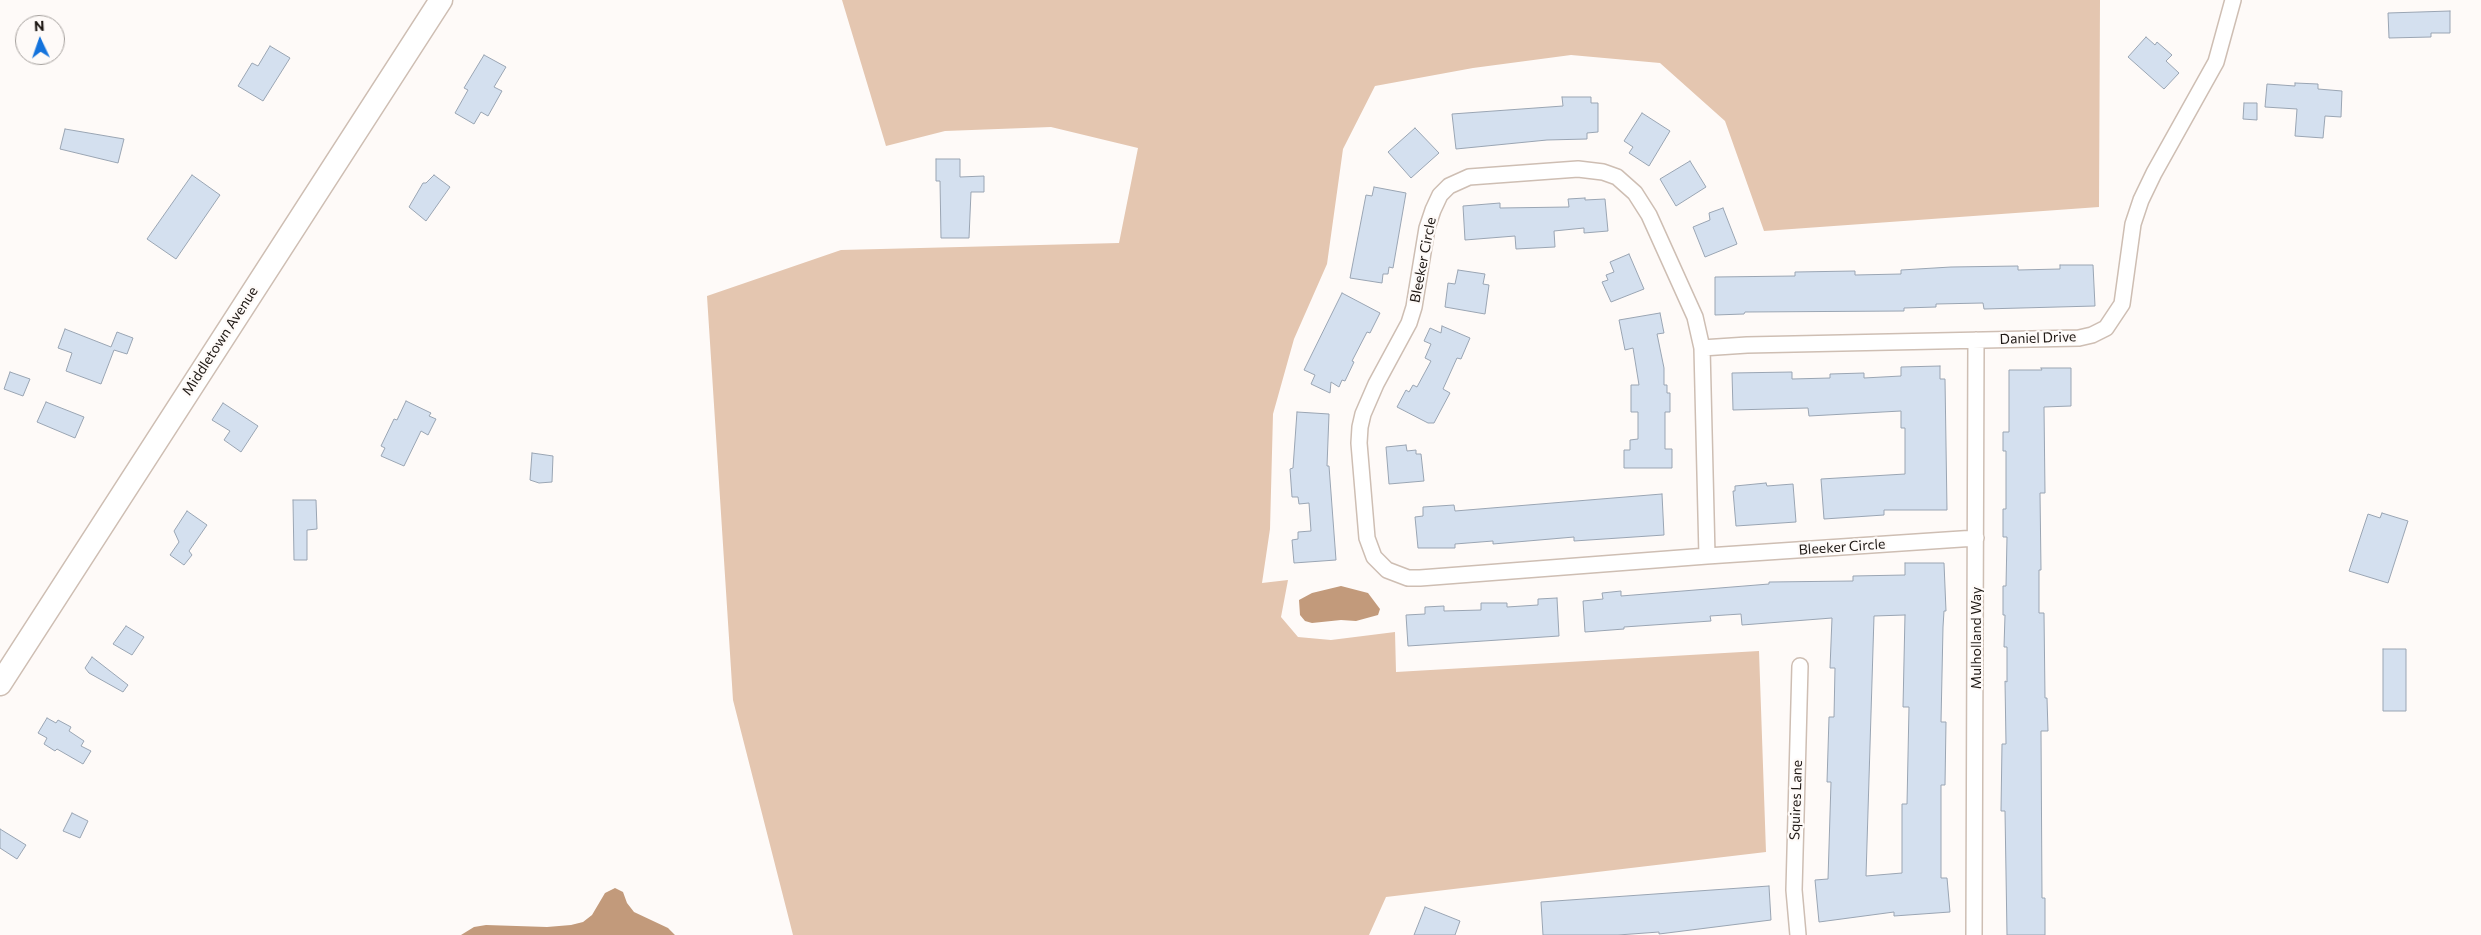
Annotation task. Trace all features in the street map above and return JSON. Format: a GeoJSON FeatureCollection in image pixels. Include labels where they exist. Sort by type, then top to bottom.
{"type":"FeatureCollection","features":[{"type":"Feature","properties":{"kind":"main road","name":"Middletown Avenue"},"geometry":{"type":"LineString","coordinates":[[0,684],[441,0]]}},
{"type":"Feature","properties":{"kind":"street","name":"Daniel Drive"},"geometry":{"type":"LineString","coordinates":[[1702,348],[2079,338],[2092,335],[2106,328],[2116,316],[2122,304],[2133,224],[2141,200],[2216,62],[2234,0]]}},
{"type":"Feature","properties":{"kind":"street","name":"Bleeker Circle"},"geometry":{"type":"LineString","coordinates":[[1708,556],[1702,348],[1695,317],[1684,288],[1649,215],[1626,182],[1604,172],[1578,169],[1469,177],[1449,186],[1440,195],[1427,228],[1414,307],[1409,323],[1376,384],[1363,414],[1359,443],[1369,547],[1379,564],[1387,570],[1398,575],[1420,578],[1976,538]]}},
{"type":"Feature","properties":{"kind":"street","name":"Mulholland Way"},"geometry":{"type":"LineString","coordinates":[[1974,935],[1976,340]]}},
{"type":"Feature","properties":{"kind":"street","name":"Squires Lane"},"geometry":{"type":"LineString","coordinates":[[1798,935],[1794,890],[1800,666]]}},
{"type":"Feature","properties":{"kind":"shaded area"},"geometry":{"type":"Polygon","coordinates":[[[842,0],[2100,0],[2099,207],[1764,231],[1725,121],[1660,63],[1571,55],[1473,68],[1375,86],[1343,149],[1327,264],[1294,339],[1273,414],[1270,529],[1262,583],[1288,580],[1281,617],[1298,637],[1331,640],[1395,632],[1396,672],[1759,651],[1766,852],[1386,897],[1369,935],[793,935],[733,700],[707,296],[841,250],[1119,243],[1138,148],[1051,127],[945,131],[886,146],[842,0]]]}},
{"type":"Feature","properties":{"kind":"shaded area"},"geometry":{"type":"Polygon","coordinates":[[[1341,586],[1368,593],[1380,609],[1378,615],[1356,621],[1341,620],[1312,623],[1305,621],[1300,615],[1299,600],[1312,593],[1341,586]]]}},
{"type":"Feature","properties":{"kind":"shaded area"},"geometry":{"type":"Polygon","coordinates":[[[615,888],[623,892],[627,903],[634,912],[668,928],[675,935],[461,935],[474,927],[486,925],[547,927],[583,922],[592,915],[605,893],[615,888]]]}},
{"type":"Feature","properties":{"kind":"building"},"geometry":{"type":"Polygon","coordinates":[[[2450,11],[2450,33],[2431,33],[2431,37],[2389,38],[2388,13],[2450,11]]]}},
{"type":"Feature","properties":{"kind":"building"},"geometry":{"type":"Polygon","coordinates":[[[2146,37],[2155,45],[2157,42],[2172,55],[2166,61],[2179,73],[2164,89],[2128,57],[2146,37]]]}},
{"type":"Feature","properties":{"kind":"building"},"geometry":{"type":"Polygon","coordinates":[[[270,46],[290,58],[263,101],[238,86],[252,63],[258,66],[270,46]]]}},
{"type":"Feature","properties":{"kind":"building"},"geometry":{"type":"Polygon","coordinates":[[[484,55],[506,67],[494,87],[502,91],[488,116],[481,112],[474,124],[455,113],[468,90],[464,88],[484,55]]]}},
{"type":"Feature","properties":{"kind":"building"},"geometry":{"type":"Polygon","coordinates":[[[2295,83],[2318,84],[2318,89],[2342,91],[2341,117],[2325,116],[2323,138],[2295,136],[2297,109],[2265,107],[2267,84],[2295,86],[2295,83]]]}},
{"type":"Feature","properties":{"kind":"building"},"geometry":{"type":"Polygon","coordinates":[[[1562,97],[1591,97],[1591,103],[1598,103],[1598,132],[1587,133],[1587,139],[1547,140],[1456,149],[1452,114],[1563,106],[1562,97]]]}},
{"type":"Feature","properties":{"kind":"building"},"geometry":{"type":"Polygon","coordinates":[[[2244,103],[2257,103],[2257,120],[2243,119],[2244,103]]]}},
{"type":"Feature","properties":{"kind":"building"},"geometry":{"type":"Polygon","coordinates":[[[1642,113],[1670,131],[1649,166],[1629,153],[1633,147],[1624,141],[1642,113]]]}},
{"type":"Feature","properties":{"kind":"building"},"geometry":{"type":"Polygon","coordinates":[[[1415,128],[1439,153],[1411,178],[1388,152],[1415,128]]]}},
{"type":"Feature","properties":{"kind":"building"},"geometry":{"type":"Polygon","coordinates":[[[65,129],[124,139],[118,163],[60,149],[65,129]]]}},
{"type":"Feature","properties":{"kind":"building"},"geometry":{"type":"Polygon","coordinates":[[[936,159],[960,159],[960,177],[984,176],[984,192],[971,192],[969,238],[941,238],[940,181],[936,181],[936,159]]]}},
{"type":"Feature","properties":{"kind":"building"},"geometry":{"type":"Polygon","coordinates":[[[1690,161],[1706,187],[1676,206],[1660,179],[1690,161]]]}},
{"type":"Feature","properties":{"kind":"building"},"geometry":{"type":"Polygon","coordinates":[[[192,175],[220,195],[176,259],[147,239],[192,175]]]}},
{"type":"Feature","properties":{"kind":"building"},"geometry":{"type":"Polygon","coordinates":[[[434,175],[450,187],[426,221],[409,207],[423,183],[426,183],[434,175]]]}},
{"type":"Feature","properties":{"kind":"building"},"geometry":{"type":"Polygon","coordinates":[[[1374,187],[1406,193],[1393,268],[1389,267],[1388,274],[1383,274],[1382,283],[1350,278],[1366,195],[1372,196],[1374,187]]]}},
{"type":"Feature","properties":{"kind":"building"},"geometry":{"type":"Polygon","coordinates":[[[1585,198],[1585,200],[1605,199],[1608,231],[1584,233],[1584,228],[1554,231],[1555,247],[1516,249],[1515,236],[1465,240],[1463,206],[1500,203],[1500,208],[1569,207],[1568,199],[1585,198]]]}},
{"type":"Feature","properties":{"kind":"building"},"geometry":{"type":"Polygon","coordinates":[[[1723,208],[1737,244],[1705,257],[1693,227],[1710,220],[1709,213],[1723,208]]]}},
{"type":"Feature","properties":{"kind":"building"},"geometry":{"type":"Polygon","coordinates":[[[1629,254],[1644,289],[1611,302],[1602,282],[1608,280],[1606,275],[1614,272],[1610,262],[1629,254]]]}},
{"type":"Feature","properties":{"kind":"building"},"geometry":{"type":"Polygon","coordinates":[[[2060,265],[2093,265],[2095,306],[1984,309],[1983,303],[1936,304],[1936,307],[1904,308],[1904,311],[1745,312],[1744,314],[1715,315],[1715,277],[1795,276],[1795,272],[1855,271],[1855,275],[1901,274],[1901,270],[1951,267],[2018,266],[2018,270],[2060,269],[2060,265]]]}},
{"type":"Feature","properties":{"kind":"building"},"geometry":{"type":"Polygon","coordinates":[[[1458,270],[1485,274],[1483,284],[1489,285],[1485,314],[1445,307],[1448,283],[1455,284],[1458,270]]]}},
{"type":"Feature","properties":{"kind":"building"},"geometry":{"type":"Polygon","coordinates":[[[1342,293],[1380,313],[1370,333],[1367,332],[1352,361],[1354,362],[1345,381],[1342,380],[1339,387],[1331,382],[1330,393],[1311,384],[1315,375],[1304,370],[1342,293]]]}},
{"type":"Feature","properties":{"kind":"building"},"geometry":{"type":"Polygon","coordinates":[[[1660,313],[1664,333],[1657,334],[1664,368],[1664,385],[1667,385],[1667,393],[1670,393],[1670,412],[1665,412],[1665,449],[1672,449],[1672,468],[1624,468],[1624,450],[1630,450],[1630,440],[1638,439],[1638,412],[1631,412],[1631,385],[1639,385],[1633,348],[1625,350],[1619,320],[1660,313]]]}},
{"type":"Feature","properties":{"kind":"building"},"geometry":{"type":"Polygon","coordinates":[[[1442,326],[1470,338],[1461,359],[1457,358],[1443,389],[1450,393],[1434,423],[1428,423],[1397,407],[1406,390],[1409,392],[1413,385],[1417,387],[1431,361],[1425,358],[1431,344],[1424,341],[1430,328],[1441,333],[1442,326]]]}},
{"type":"Feature","properties":{"kind":"building"},"geometry":{"type":"Polygon","coordinates":[[[65,329],[111,347],[117,332],[133,338],[127,354],[114,350],[101,384],[66,371],[72,353],[58,348],[65,329]]]}},
{"type":"Feature","properties":{"kind":"building"},"geometry":{"type":"Polygon","coordinates":[[[1940,366],[1940,379],[1945,379],[1947,510],[1884,510],[1884,515],[1824,519],[1821,479],[1905,474],[1905,428],[1901,428],[1901,411],[1809,416],[1808,408],[1733,410],[1732,373],[1792,372],[1792,379],[1830,378],[1830,374],[1864,373],[1864,378],[1901,376],[1901,367],[1940,366]]]}},
{"type":"Feature","properties":{"kind":"building"},"geometry":{"type":"Polygon","coordinates":[[[2041,368],[2071,368],[2071,406],[2044,407],[2045,493],[2040,493],[2041,570],[2039,570],[2039,613],[2044,613],[2045,698],[2047,698],[2048,731],[2041,731],[2042,898],[2045,898],[2045,935],[2007,935],[2005,811],[2001,811],[2002,744],[2006,744],[2005,681],[2007,682],[2007,647],[2004,647],[2005,615],[2003,615],[2003,586],[2006,586],[2007,537],[2003,537],[2003,509],[2006,509],[2006,451],[2003,451],[2003,432],[2009,432],[2009,370],[2042,370],[2041,368]]]}},
{"type":"Feature","properties":{"kind":"building"},"geometry":{"type":"Polygon","coordinates":[[[10,372],[30,379],[23,396],[4,389],[10,372]]]}},
{"type":"Feature","properties":{"kind":"building"},"geometry":{"type":"Polygon","coordinates":[[[406,401],[431,413],[429,416],[436,419],[428,435],[421,431],[404,466],[381,456],[385,448],[381,446],[394,419],[397,420],[406,401]]]}},
{"type":"Feature","properties":{"kind":"building"},"geometry":{"type":"Polygon","coordinates":[[[46,402],[84,417],[75,438],[37,422],[46,402]]]}},
{"type":"Feature","properties":{"kind":"building"},"geometry":{"type":"Polygon","coordinates":[[[223,403],[258,426],[241,452],[224,440],[230,431],[212,420],[223,403]]]}},
{"type":"Feature","properties":{"kind":"building"},"geometry":{"type":"Polygon","coordinates":[[[1297,412],[1329,414],[1327,466],[1329,466],[1336,560],[1294,563],[1292,540],[1298,539],[1298,532],[1311,531],[1309,503],[1299,504],[1298,497],[1292,497],[1290,469],[1293,468],[1297,412]]]}},
{"type":"Feature","properties":{"kind":"building"},"geometry":{"type":"Polygon","coordinates":[[[1406,445],[1407,451],[1416,450],[1416,454],[1421,454],[1424,481],[1389,484],[1386,447],[1406,445]]]}},
{"type":"Feature","properties":{"kind":"building"},"geometry":{"type":"Polygon","coordinates":[[[532,453],[553,456],[552,482],[539,483],[530,480],[532,453]]]}},
{"type":"Feature","properties":{"kind":"building"},"geometry":{"type":"Polygon","coordinates":[[[1766,483],[1767,486],[1793,484],[1796,522],[1736,526],[1733,491],[1735,491],[1735,486],[1766,483]]]}},
{"type":"Feature","properties":{"kind":"building"},"geometry":{"type":"Polygon","coordinates":[[[1662,494],[1664,535],[1574,541],[1574,537],[1493,544],[1493,541],[1455,544],[1455,548],[1418,548],[1415,517],[1423,516],[1423,507],[1454,505],[1455,511],[1662,494]]]}},
{"type":"Feature","properties":{"kind":"building"},"geometry":{"type":"Polygon","coordinates":[[[293,500],[316,500],[317,529],[307,530],[307,560],[294,560],[293,500]]]}},
{"type":"Feature","properties":{"kind":"building"},"geometry":{"type":"Polygon","coordinates":[[[187,511],[207,525],[189,551],[192,555],[184,565],[170,555],[179,542],[174,531],[187,511]]]}},
{"type":"Feature","properties":{"kind":"building"},"geometry":{"type":"Polygon","coordinates":[[[2382,513],[2408,521],[2388,583],[2349,571],[2368,514],[2380,518],[2382,513]]]}},
{"type":"Feature","properties":{"kind":"building"},"geometry":{"type":"Polygon","coordinates":[[[1905,563],[1944,563],[1946,611],[1944,611],[1943,627],[1941,722],[1946,722],[1945,785],[1941,785],[1941,878],[1947,878],[1950,912],[1894,916],[1894,912],[1819,922],[1815,880],[1828,879],[1831,782],[1827,782],[1829,717],[1834,717],[1835,668],[1830,668],[1832,618],[1742,625],[1741,614],[1710,616],[1711,621],[1624,627],[1624,629],[1585,632],[1583,601],[1603,599],[1602,593],[1621,591],[1621,596],[1769,584],[1769,582],[1853,581],[1853,576],[1905,575],[1905,563]],[[1905,615],[1874,616],[1866,876],[1902,873],[1902,804],[1907,804],[1909,707],[1903,707],[1905,615]]]}},
{"type":"Feature","properties":{"kind":"building"},"geometry":{"type":"Polygon","coordinates":[[[1557,598],[1559,636],[1408,646],[1406,615],[1425,614],[1425,607],[1444,606],[1444,611],[1481,610],[1481,603],[1507,603],[1507,607],[1538,605],[1538,599],[1557,598]]]}},
{"type":"Feature","properties":{"kind":"building"},"geometry":{"type":"Polygon","coordinates":[[[126,626],[144,637],[132,655],[113,644],[126,626]]]}},
{"type":"Feature","properties":{"kind":"building"},"geometry":{"type":"Polygon","coordinates":[[[2383,649],[2406,649],[2406,711],[2383,711],[2383,649]]]}},
{"type":"Feature","properties":{"kind":"building"},"geometry":{"type":"Polygon","coordinates":[[[92,657],[128,685],[123,692],[89,673],[85,668],[92,657]]]}},
{"type":"Feature","properties":{"kind":"building"},"geometry":{"type":"Polygon","coordinates":[[[47,718],[56,723],[58,720],[71,727],[69,731],[84,741],[81,746],[91,751],[83,764],[44,744],[47,738],[38,733],[47,718]]]}},
{"type":"Feature","properties":{"kind":"building"},"geometry":{"type":"Polygon","coordinates":[[[72,813],[88,821],[80,838],[63,831],[72,813]]]}},
{"type":"Feature","properties":{"kind":"building"},"geometry":{"type":"Polygon","coordinates":[[[0,829],[26,845],[17,859],[0,848],[0,829]]]}},
{"type":"Feature","properties":{"kind":"building"},"geometry":{"type":"Polygon","coordinates":[[[1769,886],[1771,920],[1659,934],[1659,932],[1618,935],[1543,935],[1541,902],[1769,886]]]}},
{"type":"Feature","properties":{"kind":"building"},"geometry":{"type":"Polygon","coordinates":[[[1425,907],[1460,921],[1455,935],[1414,935],[1425,907]]]}}]}
